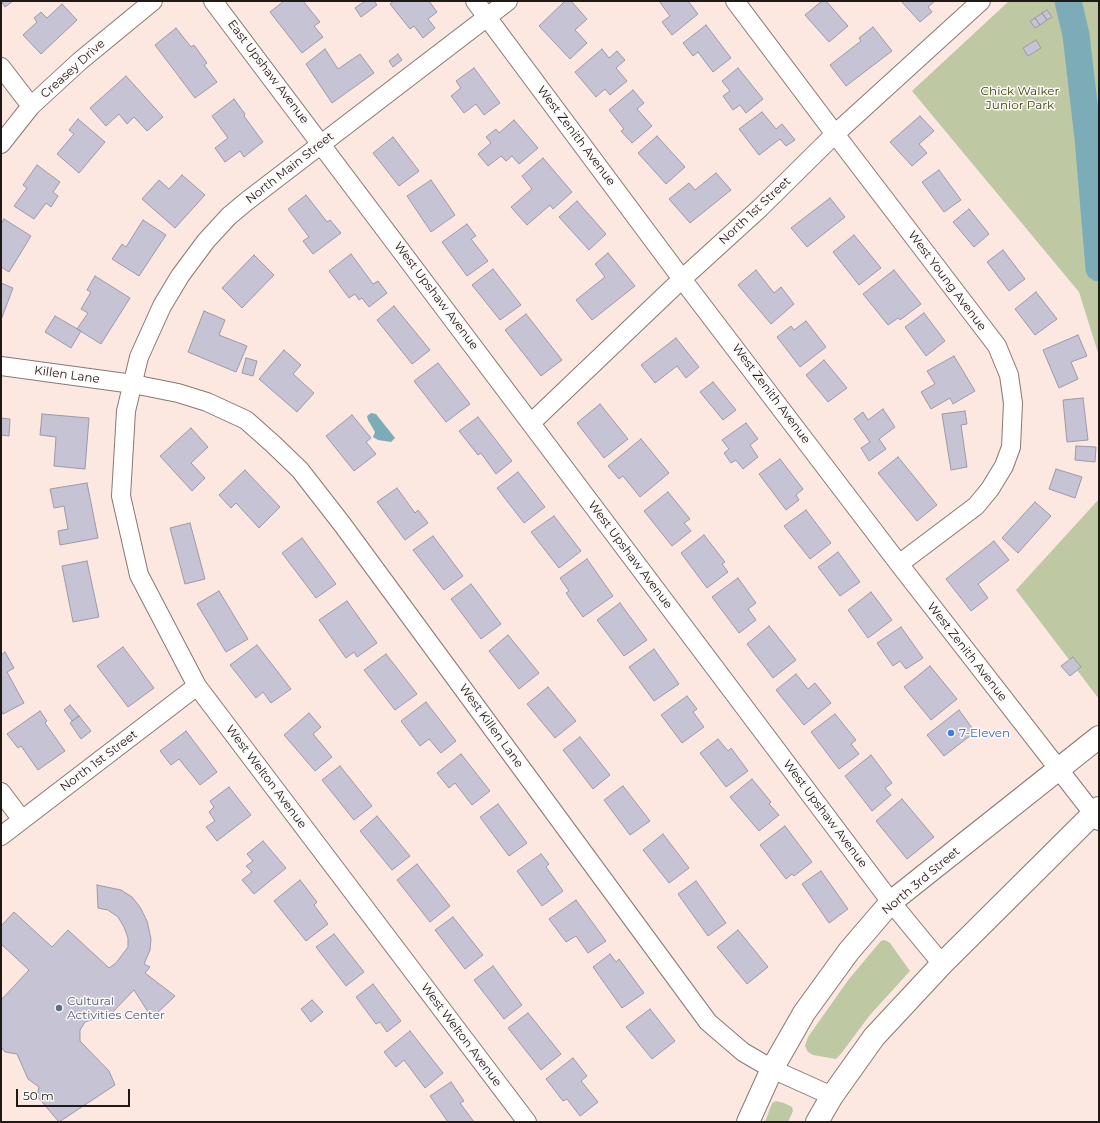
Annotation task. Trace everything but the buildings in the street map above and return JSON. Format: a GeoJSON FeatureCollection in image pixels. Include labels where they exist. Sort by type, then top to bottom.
{"type":"FeatureCollection","features":[{"type":"Feature","properties":{"kind":"main road","name":"North 3rd Street"},"geometry":{"type":"LineString","coordinates":[[748,1122],[772,1069],[808,1007],[849,951],[891,902],[1099,737]]}},
{"type":"Feature","properties":{"kind":"main road"},"geometry":{"type":"LineString","coordinates":[[817,1122],[832,1096],[874,1037],[942,964],[1097,814]]}},
{"type":"Feature","properties":{"kind":"street","name":"Creasey Drive"},"geometry":{"type":"LineString","coordinates":[[1,144],[32,106],[80,62],[153,1]]}},
{"type":"Feature","properties":{"kind":"street","name":"East Upshaw Avenue"},"geometry":{"type":"LineString","coordinates":[[213,1],[322,144]]}},
{"type":"Feature","properties":{"kind":"street","name":"West Zenith Avenue"},"geometry":{"type":"LineString","coordinates":[[475,1],[682,279],[899,564],[1058,769],[1097,814]]}},
{"type":"Feature","properties":{"kind":"street","name":"North Main Street"},"geometry":{"type":"LineString","coordinates":[[133,384],[139,357],[162,306],[180,276],[206,241],[229,216],[508,1]]}},
{"type":"Feature","properties":{"kind":"street","name":"West Young Avenue"},"geometry":{"type":"LineString","coordinates":[[735,1],[997,346],[1009,375],[1013,403],[1011,447],[1004,466],[990,489],[976,506],[899,564]]}},
{"type":"Feature","properties":{"kind":"street","name":"North 1st Street"},"geometry":{"type":"LineString","coordinates":[[531,423],[682,279],[760,208],[835,134],[982,1]]}},
{"type":"Feature","properties":{"kind":"street"},"geometry":{"type":"LineString","coordinates":[[1,67],[32,106]]}},
{"type":"Feature","properties":{"kind":"street","name":"West Upshaw Avenue"},"geometry":{"type":"LineString","coordinates":[[322,144],[891,902],[942,964]]}},
{"type":"Feature","properties":{"kind":"street","name":"Killen Lane"},"geometry":{"type":"LineString","coordinates":[[1,366],[133,384]]}},
{"type":"Feature","properties":{"kind":"street","name":"West Welton Avenue"},"geometry":{"type":"LineString","coordinates":[[133,384],[126,411],[121,496],[138,575],[197,686],[527,1122]]}},
{"type":"Feature","properties":{"kind":"street","name":"West Killen Lane"},"geometry":{"type":"LineString","coordinates":[[133,384],[178,392],[207,402],[246,420],[274,444],[300,470],[342,524],[708,1022],[743,1052],[772,1069],[832,1096]]}},
{"type":"Feature","properties":{"kind":"street","name":"North 1st Street"},"geometry":{"type":"LineString","coordinates":[[1,836],[197,686]]}},
{"type":"Feature","properties":{"kind":"street"},"geometry":{"type":"LineString","coordinates":[[1,792],[22,820]]}},
{"type":"Feature","properties":{"kind":"green space","name":"Chick Walker Junior Park"},"geometry":{"type":"Polygon","coordinates":[[[1009,1],[1099,1],[1099,356],[1079,292],[912,91],[1009,1]]]}},
{"type":"Feature","properties":{"kind":"green space"},"geometry":{"type":"Polygon","coordinates":[[[1099,499],[1099,699],[1016,590],[1099,499]]]}},
{"type":"Feature","properties":{"kind":"green space"},"geometry":{"type":"Polygon","coordinates":[[[883,940],[890,943],[910,971],[870,1015],[836,1059],[813,1055],[808,1052],[805,1046],[808,1037],[849,979],[883,940]]]}},
{"type":"Feature","properties":{"kind":"green space"},"geometry":{"type":"Polygon","coordinates":[[[776,1101],[792,1107],[793,1111],[788,1122],[765,1122],[772,1103],[776,1101]]]}},
{"type":"Feature","properties":{"kind":"water"},"geometry":{"type":"Polygon","coordinates":[[[371,413],[376,414],[395,438],[391,442],[378,440],[373,437],[375,432],[367,416],[371,413]]]}},
{"type":"Feature","properties":{"kind":"waterway"},"geometry":{"type":"LineString","coordinates":[[1068,1],[1076,35],[1088,138],[1099,268]]}},
{"type":"Feature","properties":{"kind":"place","name":"7-Eleven"},"geometry":{"type":"Point","coordinates":[951,733]}},
{"type":"Feature","properties":{"kind":"place","name":"Cultural Activities Center"},"geometry":{"type":"Point","coordinates":[59,1008]}}]}
